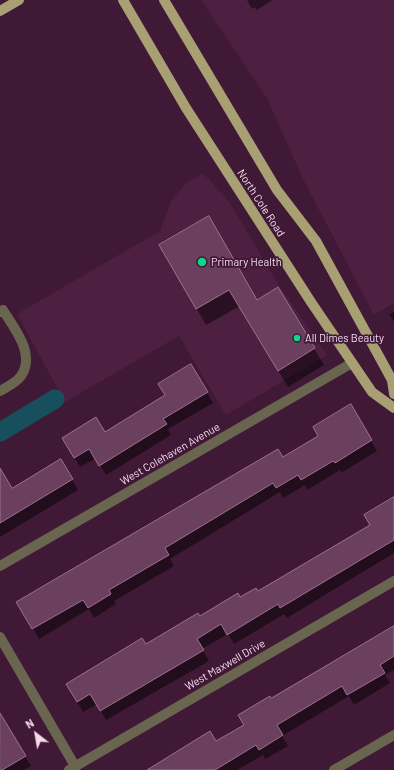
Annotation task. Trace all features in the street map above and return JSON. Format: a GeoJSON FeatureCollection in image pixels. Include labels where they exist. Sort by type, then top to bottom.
{"type":"FeatureCollection","features":[{"type":"Feature","properties":{"kind":"main road"},"geometry":{"type":"LineString","coordinates":[[0,11],[19,0]]}},
{"type":"Feature","properties":{"kind":"main road","name":"North Cole Road"},"geometry":{"type":"LineString","coordinates":[[123,0],[186,108],[352,363],[372,392],[394,408]]}},
{"type":"Feature","properties":{"kind":"main road","name":"North Cole Road"},"geometry":{"type":"LineString","coordinates":[[164,0],[277,190],[316,241],[392,380],[394,394]]}},
{"type":"Feature","properties":{"kind":"street"},"geometry":{"type":"LineString","coordinates":[[0,312],[3,310],[23,345],[26,359],[25,366],[20,377],[0,391]]}},
{"type":"Feature","properties":{"kind":"street","name":"West Colehaven Avenue"},"geometry":{"type":"LineString","coordinates":[[0,566],[352,363]]}},
{"type":"Feature","properties":{"kind":"street","name":"West Maxwell Drive"},"geometry":{"type":"LineString","coordinates":[[72,768],[394,581]]}},
{"type":"Feature","properties":{"kind":"street"},"geometry":{"type":"LineString","coordinates":[[0,637],[72,768]]}},
{"type":"Feature","properties":{"kind":"street"},"geometry":{"type":"LineString","coordinates":[[334,770],[394,735]]}},
{"type":"Feature","properties":{"kind":"shaded area"},"geometry":{"type":"Polygon","coordinates":[[[201,0],[394,0],[394,303],[374,315],[302,177],[267,98],[201,0]]]}},
{"type":"Feature","properties":{"kind":"shaded area"},"geometry":{"type":"Polygon","coordinates":[[[201,174],[207,177],[230,203],[275,279],[327,355],[226,415],[179,336],[65,402],[17,314],[160,231],[171,201],[185,184],[201,174]]]}},
{"type":"Feature","properties":{"kind":"building"},"geometry":{"type":"Polygon","coordinates":[[[209,216],[257,300],[278,287],[315,348],[278,371],[229,290],[196,309],[159,245],[209,216]]]}},
{"type":"Feature","properties":{"kind":"building"},"geometry":{"type":"Polygon","coordinates":[[[191,364],[208,392],[163,419],[167,424],[99,466],[89,449],[74,458],[62,438],[96,417],[105,432],[165,395],[158,384],[191,364]]]}},
{"type":"Feature","properties":{"kind":"building"},"geometry":{"type":"Polygon","coordinates":[[[351,404],[372,440],[335,463],[333,461],[301,480],[298,475],[276,488],[273,483],[165,548],[169,555],[109,590],[111,594],[88,608],[83,600],[32,629],[16,602],[278,449],[283,457],[318,436],[313,427],[351,404]]]}},
{"type":"Feature","properties":{"kind":"building"},"geometry":{"type":"Polygon","coordinates":[[[61,459],[73,479],[0,523],[0,468],[12,488],[61,459]]]}},
{"type":"Feature","properties":{"kind":"building"},"geometry":{"type":"Polygon","coordinates":[[[394,497],[394,540],[280,608],[278,604],[227,635],[221,624],[197,639],[204,650],[100,711],[90,694],[77,702],[66,684],[142,638],[146,644],[198,613],[200,616],[238,593],[240,597],[256,588],[258,591],[370,525],[364,515],[394,497]]]}},
{"type":"Feature","properties":{"kind":"building"},"geometry":{"type":"Polygon","coordinates":[[[394,626],[394,656],[380,665],[385,673],[347,695],[342,686],[277,725],[283,735],[259,750],[256,745],[215,770],[147,770],[210,731],[216,741],[244,725],[238,715],[270,696],[271,698],[394,626]]]}},
{"type":"Feature","properties":{"kind":"building"},"geometry":{"type":"Polygon","coordinates":[[[0,713],[26,756],[2,770],[0,770],[0,713]]]}},
{"type":"Feature","properties":{"kind":"waterway"},"geometry":{"type":"LineString","coordinates":[[0,432],[55,399]]}},
{"type":"Feature","properties":{"kind":"place","name":"Primary Health"},"geometry":{"type":"Point","coordinates":[202,262]}},
{"type":"Feature","properties":{"kind":"place","name":"All Dimes Beauty"},"geometry":{"type":"Point","coordinates":[297,338]}}]}
